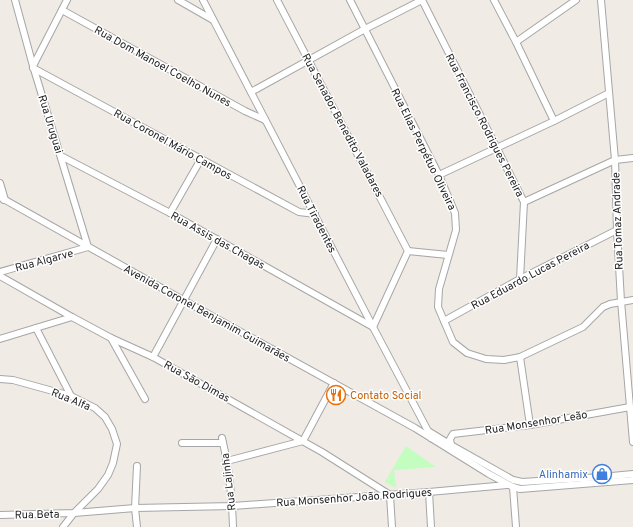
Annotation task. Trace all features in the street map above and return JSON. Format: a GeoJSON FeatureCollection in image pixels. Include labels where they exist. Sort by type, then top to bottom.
{"type":"FeatureCollection","features":[{"type":"Feature","properties":{"kind":"street","name":"Rua Uruguai"},"geometry":{"type":"LineString","coordinates":[[15,0],[33,67],[88,247]]}},
{"type":"Feature","properties":{"kind":"street"},"geometry":{"type":"LineString","coordinates":[[33,67],[68,0]]}},
{"type":"Feature","properties":{"kind":"street"},"geometry":{"type":"LineString","coordinates":[[178,0],[213,20]]}},
{"type":"Feature","properties":{"kind":"street","name":"Rua Tiradentes"},"geometry":{"type":"LineString","coordinates":[[203,0],[431,438]]}},
{"type":"Feature","properties":{"kind":"street","name":"Rua Senador Benedito Valadares"},"geometry":{"type":"LineString","coordinates":[[277,0],[408,251]]}},
{"type":"Feature","properties":{"kind":"street","name":"Rua Elias Perpétuo Oliveira"},"geometry":{"type":"LineString","coordinates":[[350,0],[439,175],[455,213],[456,230],[439,289],[438,307],[453,342],[467,353],[486,359],[504,360],[520,357],[583,327],[603,307],[621,301],[633,300]]}},
{"type":"Feature","properties":{"kind":"street"},"geometry":{"type":"LineString","coordinates":[[251,92],[365,29],[422,0]]}},
{"type":"Feature","properties":{"kind":"street","name":"Rua Francisco Rodrigues Pereira"},"geometry":{"type":"LineString","coordinates":[[422,0],[524,202],[520,279]]}},
{"type":"Feature","properties":{"kind":"street"},"geometry":{"type":"LineString","coordinates":[[494,0],[554,121]]}},
{"type":"Feature","properties":{"kind":"street"},"geometry":{"type":"LineString","coordinates":[[516,42],[576,0]]}},
{"type":"Feature","properties":{"kind":"street","name":"Rua Tomaz Andrade"},"geometry":{"type":"LineString","coordinates":[[601,0],[615,160],[621,301],[633,442]]}},
{"type":"Feature","properties":{"kind":"street","name":"Rua Dom Manoel Coelho Nunes"},"geometry":{"type":"LineString","coordinates":[[62,10],[245,111],[266,120]]}},
{"type":"Feature","properties":{"kind":"street","name":"Rua Coronel Mário Campos"},"geometry":{"type":"LineString","coordinates":[[33,67],[299,212],[315,214]]}},
{"type":"Feature","properties":{"kind":"street"},"geometry":{"type":"LineString","coordinates":[[439,175],[554,121],[609,92]]}},
{"type":"Feature","properties":{"kind":"street","name":"Rua Assis das Chagas"},"geometry":{"type":"LineString","coordinates":[[61,156],[170,213],[373,327]]}},
{"type":"Feature","properties":{"kind":"street"},"geometry":{"type":"LineString","coordinates":[[170,213],[201,158]]}},
{"type":"Feature","properties":{"kind":"street"},"geometry":{"type":"LineString","coordinates":[[524,202],[615,160],[633,158]]}},
{"type":"Feature","properties":{"kind":"street"},"geometry":{"type":"LineString","coordinates":[[0,183],[2,199]]}},
{"type":"Feature","properties":{"kind":"street","name":"Avenida Coronel Benjamim Guimarães"},"geometry":{"type":"LineString","coordinates":[[2,199],[415,428],[489,474],[512,484]]}},
{"type":"Feature","properties":{"kind":"street","name":"Rua Eduardo Lucas Pereira"},"geometry":{"type":"LineString","coordinates":[[444,321],[520,279],[617,230]]}},
{"type":"Feature","properties":{"kind":"street"},"geometry":{"type":"LineString","coordinates":[[153,357],[217,239]]}},
{"type":"Feature","properties":{"kind":"street","name":"Rua Algarve"},"geometry":{"type":"LineString","coordinates":[[0,272],[88,247]]}},
{"type":"Feature","properties":{"kind":"street"},"geometry":{"type":"LineString","coordinates":[[373,327],[408,251],[448,255]]}},
{"type":"Feature","properties":{"kind":"street","name":"Rua São Dimas"},"geometry":{"type":"LineString","coordinates":[[0,276],[111,338],[153,357],[304,441],[390,494]]}},
{"type":"Feature","properties":{"kind":"street"},"geometry":{"type":"LineString","coordinates":[[0,339],[72,317]]}},
{"type":"Feature","properties":{"kind":"street"},"geometry":{"type":"LineString","coordinates":[[36,328],[71,396]]}},
{"type":"Feature","properties":{"kind":"street"},"geometry":{"type":"LineString","coordinates":[[111,338],[145,399]]}},
{"type":"Feature","properties":{"kind":"street"},"geometry":{"type":"LineString","coordinates":[[520,357],[530,425]]}},
{"type":"Feature","properties":{"kind":"street","name":"Rua Alfa"},"geometry":{"type":"LineString","coordinates":[[0,379],[13,380],[71,396],[95,408],[105,417],[112,429],[117,444],[113,463],[108,475],[98,489],[74,513],[63,527]]}},
{"type":"Feature","properties":{"kind":"street"},"geometry":{"type":"LineString","coordinates":[[227,461],[304,441],[334,383]]}},
{"type":"Feature","properties":{"kind":"street","name":"Rua Monsenhor Leão"},"geometry":{"type":"LineString","coordinates":[[451,445],[450,439],[453,434],[530,425],[630,407]]}},
{"type":"Feature","properties":{"kind":"street","name":"Avenida Coronel Benjamim Guimarães"},"geometry":{"type":"LineString","coordinates":[[415,428],[428,431],[512,484]]}},
{"type":"Feature","properties":{"kind":"street","name":"Rua Lajinha"},"geometry":{"type":"LineString","coordinates":[[182,443],[222,441],[227,461],[233,527]]}},
{"type":"Feature","properties":{"kind":"street"},"geometry":{"type":"LineString","coordinates":[[137,466],[135,508],[137,527]]}},
{"type":"Feature","properties":{"kind":"street"},"geometry":{"type":"LineString","coordinates":[[487,486],[491,483],[489,474]]}},
{"type":"Feature","properties":{"kind":"street","name":"Rua Monsenhor João Rodrigues"},"geometry":{"type":"LineString","coordinates":[[74,513],[135,508],[232,506],[429,492],[522,482],[633,474]]}},
{"type":"Feature","properties":{"kind":"street","name":"Rua Monsenhor João Rodrigues"},"geometry":{"type":"LineString","coordinates":[[512,484],[520,489],[633,480]]}},
{"type":"Feature","properties":{"kind":"street"},"geometry":{"type":"LineString","coordinates":[[512,484],[516,527]]}},
{"type":"Feature","properties":{"kind":"street"},"geometry":{"type":"LineString","coordinates":[[429,492],[431,527]]}},
{"type":"Feature","properties":{"kind":"street"},"geometry":{"type":"LineString","coordinates":[[390,494],[392,527]]}},
{"type":"Feature","properties":{"kind":"street","name":"Rua Beta"},"geometry":{"type":"LineString","coordinates":[[0,515],[74,513]]}},
{"type":"Feature","properties":{"kind":"green space"},"geometry":{"type":"Polygon","coordinates":[[[406,446],[436,467],[394,470],[396,488],[385,482],[406,446]]]}},
{"type":"Feature","properties":{"kind":"place","name":"Contato Social"},"geometry":{"type":"Point","coordinates":[336,395]}},
{"type":"Feature","properties":{"kind":"place","name":"Alinhamix"},"geometry":{"type":"Point","coordinates":[602,474]}}]}
